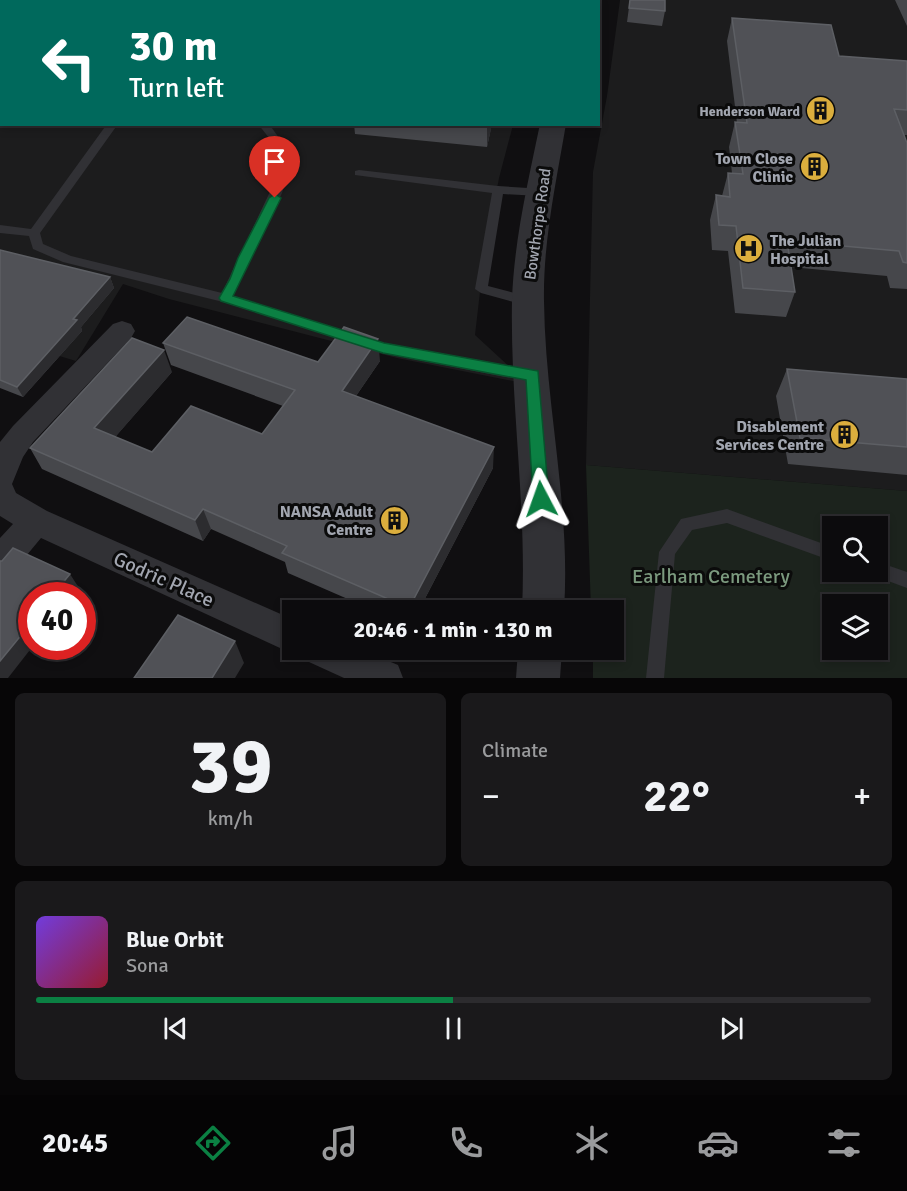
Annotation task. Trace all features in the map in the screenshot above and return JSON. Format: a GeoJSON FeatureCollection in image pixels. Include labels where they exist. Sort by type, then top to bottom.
{"type":"FeatureCollection","features":[{"type":"Feature","properties":{"kind":"street","name":"Bowthorpe Road"},"geometry":{"type":"LineString","coordinates":[[544,600],[546,564],[528,301],[531,247],[553,126]]}},
{"type":"Feature","properties":{"kind":"street"},"geometry":{"type":"LineString","coordinates":[[0,477],[10,452],[23,434],[122,331]]}},
{"type":"Feature","properties":{"kind":"street","name":"Godric Place"},"geometry":{"type":"LineString","coordinates":[[0,490],[3,501],[36,521],[282,632]]}},
{"type":"Feature","properties":{"kind":"street"},"geometry":{"type":"LineString","coordinates":[[0,562],[36,521]]}},
{"type":"Feature","properties":{"kind":"street"},"geometry":{"type":"LineString","coordinates":[[344,660],[385,678]]}},
{"type":"Feature","properties":{"kind":"street"},"geometry":{"type":"LineString","coordinates":[[538,678],[539,660]]}},
{"type":"Feature","properties":{"kind":"lane"},"geometry":{"type":"LineString","coordinates":[[111,126],[34,233],[37,246],[67,259],[225,298],[383,348],[505,372],[532,375]]}},
{"type":"Feature","properties":{"kind":"lane"},"geometry":{"type":"LineString","coordinates":[[225,298],[237,279],[244,258],[275,198],[286,161],[278,140],[264,126]]}},
{"type":"Feature","properties":{"kind":"lane"},"geometry":{"type":"LineString","coordinates":[[359,173],[498,190],[540,192]]}},
{"type":"Feature","properties":{"kind":"lane"},"geometry":{"type":"LineString","coordinates":[[498,190],[482,289],[528,301]]}},
{"type":"Feature","properties":{"kind":"lane"},"geometry":{"type":"LineString","coordinates":[[0,229],[34,233]]}},
{"type":"Feature","properties":{"kind":"lane"},"geometry":{"type":"LineString","coordinates":[[655,678],[667,552],[687,524],[727,516],[822,550]]}},
{"type":"Feature","properties":{"kind":"lane"},"geometry":{"type":"LineString","coordinates":[[888,573],[907,580]]}},
{"type":"Feature","properties":{"kind":"shaded area","name":"The Julian Hospital"},"geometry":{"type":"Polygon","coordinates":[[[620,0],[907,0],[907,491],[586,465],[593,172],[607,96],[620,0]]]}},
{"type":"Feature","properties":{"kind":"shaded area"},"geometry":{"type":"Polygon","coordinates":[[[0,126],[513,126],[499,178],[483,266],[475,335],[528,384],[397,358],[169,299],[123,284],[76,361],[0,338],[0,126]]]}},
{"type":"Feature","properties":{"kind":"green space","name":"Earlham Cemetery"},"geometry":{"type":"Polygon","coordinates":[[[586,465],[907,491],[907,678],[593,678],[593,660],[624,660],[624,600],[591,600],[586,465]]]}},
{"type":"Feature","properties":{"kind":"building"},"geometry":{"type":"Polygon","coordinates":[[[630,0],[665,0],[665,11],[629,8],[630,0]]]}},
{"type":"Feature","properties":{"kind":"building"},"geometry":{"type":"Polygon","coordinates":[[[732,18],[831,25],[839,56],[907,61],[907,110],[894,109],[907,143],[907,263],[903,262],[899,251],[787,241],[795,292],[743,288],[736,226],[719,225],[716,195],[730,197],[728,173],[743,174],[735,122],[747,123],[732,18]]]}},
{"type":"Feature","properties":{"kind":"building"},"geometry":{"type":"Polygon","coordinates":[[[0,250],[110,277],[73,319],[77,320],[17,387],[0,380],[0,250]]]}},
{"type":"Feature","properties":{"kind":"building"},"geometry":{"type":"Polygon","coordinates":[[[187,317],[318,362],[344,327],[378,339],[342,391],[494,447],[413,600],[391,600],[282,553],[287,546],[203,509],[195,520],[30,448],[132,338],[164,350],[94,428],[152,452],[191,406],[262,434],[295,390],[163,343],[187,317]]]}},
{"type":"Feature","properties":{"kind":"building"},"geometry":{"type":"Polygon","coordinates":[[[787,369],[907,379],[907,447],[800,438],[787,369]]]}},
{"type":"Feature","properties":{"kind":"building"},"geometry":{"type":"Polygon","coordinates":[[[13,548],[70,574],[63,582],[18,582],[18,639],[0,661],[0,561],[13,548]]]}},
{"type":"Feature","properties":{"kind":"building"},"geometry":{"type":"Polygon","coordinates":[[[178,615],[235,641],[212,678],[134,678],[178,615]]]}},
{"type":"Feature","properties":{"kind":"place","name":"Henderson Ward"},"geometry":{"type":"Point","coordinates":[821,111]}},
{"type":"Feature","properties":{"kind":"place","name":"Town Close Clinic"},"geometry":{"type":"Point","coordinates":[814,167]}},
{"type":"Feature","properties":{"kind":"place","name":"The Julian Hospital"},"geometry":{"type":"Point","coordinates":[749,249]}},
{"type":"Feature","properties":{"kind":"place","name":"Disablement Services Centre"},"geometry":{"type":"Point","coordinates":[845,435]}},
{"type":"Feature","properties":{"kind":"place","name":"NANSA Adult Centre"},"geometry":{"type":"Point","coordinates":[394,520]}},
{"type":"Feature","properties":{"kind":"route"},"geometry":{"type":"LineString","coordinates":[[275,198],[244,258],[237,279],[225,298],[383,348],[505,372],[532,375],[541,499]]}}]}
